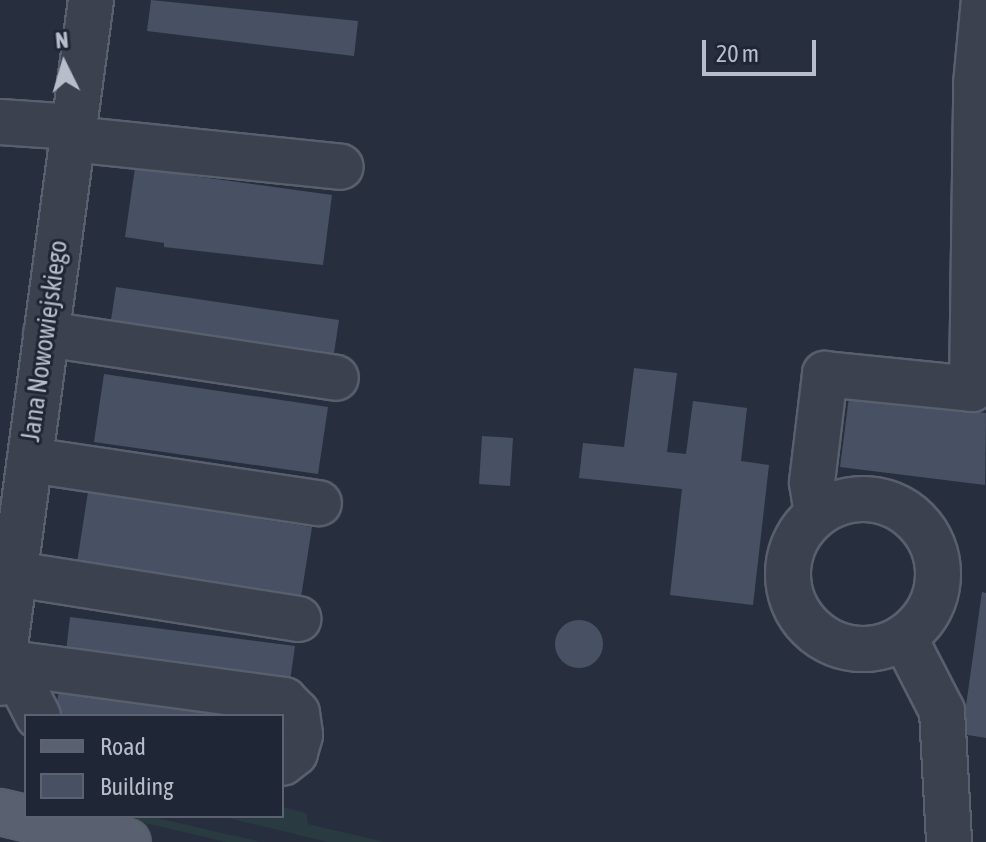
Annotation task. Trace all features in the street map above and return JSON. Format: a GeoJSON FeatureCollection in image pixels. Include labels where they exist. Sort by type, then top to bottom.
{"type":"FeatureCollection","features":[{"type":"Feature","properties":{"kind":"main road"},"geometry":{"type":"LineString","coordinates":[[0,812],[24,818]]}},
{"type":"Feature","properties":{"kind":"main road"},"geometry":{"type":"LineString","coordinates":[[26,818],[128,842]]}},
{"type":"Feature","properties":{"kind":"street","name":"Jana Nowowiejskiego"},"geometry":{"type":"LineString","coordinates":[[2,671],[91,0]]}},
{"type":"Feature","properties":{"kind":"street"},"geometry":{"type":"LineString","coordinates":[[817,514],[812,482],[825,374],[972,389],[976,84],[984,0]]}},
{"type":"Feature","properties":{"kind":"street"},"geometry":{"type":"LineString","coordinates":[[0,122],[341,167]]}},
{"type":"Feature","properties":{"kind":"street"},"geometry":{"type":"LineString","coordinates":[[46,334],[336,378]]}},
{"type":"Feature","properties":{"kind":"street"},"geometry":{"type":"LineString","coordinates":[[30,460],[319,503]]}},
{"type":"Feature","properties":{"kind":"street"},"geometry":{"type":"LineString","coordinates":[[862,499],[897,508],[924,531],[938,576],[933,600],[904,637],[880,647],[855,649],[830,642],[809,627],[794,606],[788,582],[789,556],[799,533],[817,514],[862,499]]}},
{"type":"Feature","properties":{"kind":"street"},"geometry":{"type":"LineString","coordinates":[[15,574],[298,619]]}},
{"type":"Feature","properties":{"kind":"street"},"geometry":{"type":"LineString","coordinates":[[904,637],[942,711],[949,842]]}},
{"type":"Feature","properties":{"kind":"street"},"geometry":{"type":"LineString","coordinates":[[2,671],[18,677],[37,714]]}},
{"type":"Feature","properties":{"kind":"street"},"geometry":{"type":"LineString","coordinates":[[2,671],[284,700],[297,713],[300,735],[295,753],[284,761]]}},
{"type":"Feature","properties":{"kind":"shaded area"},"geometry":{"type":"Polygon","coordinates":[[[284,808],[306,813],[308,824],[384,842],[328,842],[228,818],[284,818],[284,808]]]}},
{"type":"Feature","properties":{"kind":"shaded area"},"geometry":{"type":"Polygon","coordinates":[[[124,818],[157,818],[261,842],[226,842],[124,818]]]}},
{"type":"Feature","properties":{"kind":"building"},"geometry":{"type":"Polygon","coordinates":[[[151,0],[358,21],[354,56],[147,31],[151,0]]]}},
{"type":"Feature","properties":{"kind":"building"},"geometry":{"type":"Polygon","coordinates":[[[135,168],[332,195],[323,265],[164,247],[164,243],[125,237],[135,168]]]}},
{"type":"Feature","properties":{"kind":"building"},"geometry":{"type":"Polygon","coordinates":[[[116,287],[339,320],[334,353],[111,320],[116,287]]]}},
{"type":"Feature","properties":{"kind":"building"},"geometry":{"type":"Polygon","coordinates":[[[634,368],[677,373],[667,452],[686,454],[693,401],[747,408],[741,461],[769,465],[753,605],[670,595],[682,489],[579,478],[583,443],[624,447],[634,368]]]}},
{"type":"Feature","properties":{"kind":"building"},"geometry":{"type":"Polygon","coordinates":[[[104,374],[328,407],[318,474],[94,442],[104,374]]]}},
{"type":"Feature","properties":{"kind":"building"},"geometry":{"type":"Polygon","coordinates":[[[849,397],[986,413],[985,485],[840,467],[849,397]]]}},
{"type":"Feature","properties":{"kind":"building"},"geometry":{"type":"Polygon","coordinates":[[[482,436],[513,438],[510,486],[479,484],[482,436]]]}},
{"type":"Feature","properties":{"kind":"building"},"geometry":{"type":"Polygon","coordinates":[[[88,492],[312,527],[301,597],[77,563],[88,492]]]}},
{"type":"Feature","properties":{"kind":"building"},"geometry":{"type":"Polygon","coordinates":[[[982,592],[986,593],[986,738],[962,734],[982,592]]]}},
{"type":"Feature","properties":{"kind":"building"},"geometry":{"type":"Polygon","coordinates":[[[70,617],[295,646],[290,681],[66,652],[70,617]]]}},
{"type":"Feature","properties":{"kind":"building"},"geometry":{"type":"Polygon","coordinates":[[[579,620],[596,627],[603,644],[596,661],[579,668],[562,661],[555,644],[562,627],[579,620]]]}},
{"type":"Feature","properties":{"kind":"building"},"geometry":{"type":"Polygon","coordinates":[[[60,682],[269,714],[55,714],[60,682]]]}}]}
